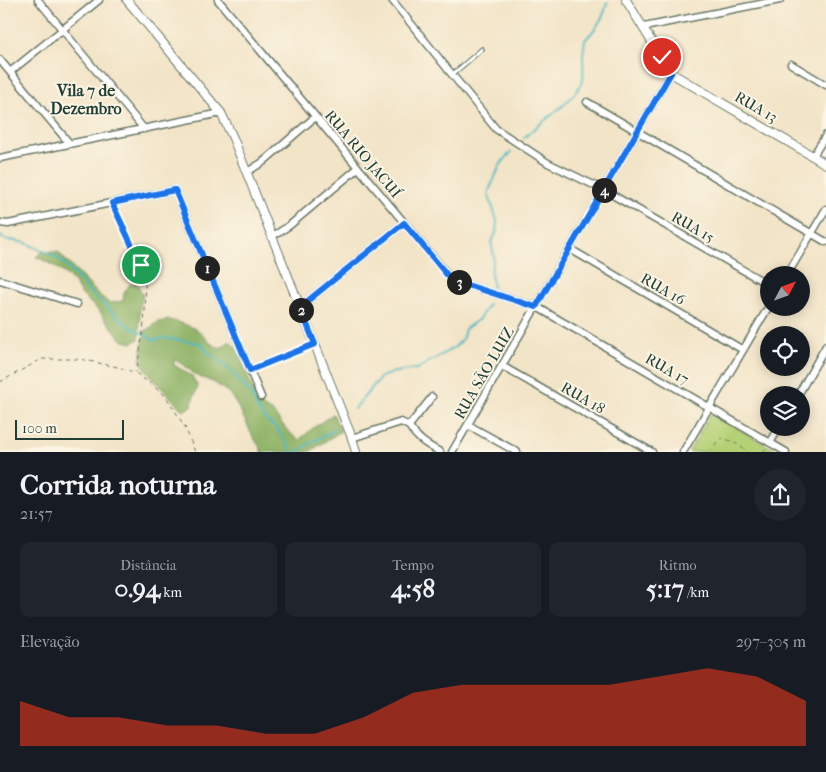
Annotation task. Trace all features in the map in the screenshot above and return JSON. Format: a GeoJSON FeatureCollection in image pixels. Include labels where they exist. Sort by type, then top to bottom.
{"type":"FeatureCollection","features":[{"type":"Feature","properties":{"kind":"street"},"geometry":{"type":"LineString","coordinates":[[38,0],[144,129]]}},
{"type":"Feature","properties":{"kind":"street"},"geometry":{"type":"LineString","coordinates":[[10,72],[99,0]]}},
{"type":"Feature","properties":{"kind":"street"},"geometry":{"type":"LineString","coordinates":[[127,0],[221,113],[247,172],[356,452]]}},
{"type":"Feature","properties":{"kind":"street","name":"RUA RIO JACUÍ"},"geometry":{"type":"LineString","coordinates":[[218,0],[448,276],[458,282],[536,307]]}},
{"type":"Feature","properties":{"kind":"street","name":"RUA 15"},"geometry":{"type":"LineString","coordinates":[[392,0],[496,129],[548,163],[604,190],[760,280]]}},
{"type":"Feature","properties":{"kind":"street"},"geometry":{"type":"LineString","coordinates":[[626,0],[671,73]]}},
{"type":"Feature","properties":{"kind":"street"},"geometry":{"type":"LineString","coordinates":[[644,27],[780,0]]}},
{"type":"Feature","properties":{"kind":"street"},"geometry":{"type":"LineString","coordinates":[[0,60],[70,144]]}},
{"type":"Feature","properties":{"kind":"street"},"geometry":{"type":"LineString","coordinates":[[791,64],[826,85]]}},
{"type":"Feature","properties":{"kind":"street","name":"RUA SÃO LUIZ"},"geometry":{"type":"LineString","coordinates":[[452,452],[671,73]]}},
{"type":"Feature","properties":{"kind":"street","name":"RUA 13"},"geometry":{"type":"LineString","coordinates":[[671,73],[826,164]]}},
{"type":"Feature","properties":{"kind":"street"},"geometry":{"type":"LineString","coordinates":[[587,102],[826,242]]}},
{"type":"Feature","properties":{"kind":"street"},"geometry":{"type":"LineString","coordinates":[[0,158],[221,113]]}},
{"type":"Feature","properties":{"kind":"street"},"geometry":{"type":"LineString","coordinates":[[247,172],[263,162],[315,117]]}},
{"type":"Feature","properties":{"kind":"street"},"geometry":{"type":"LineString","coordinates":[[814,156],[826,135]]}},
{"type":"Feature","properties":{"kind":"street"},"geometry":{"type":"LineString","coordinates":[[272,235],[290,225],[358,168]]}},
{"type":"Feature","properties":{"kind":"street"},"geometry":{"type":"LineString","coordinates":[[0,223],[8,224],[175,190],[261,397]]}},
{"type":"Feature","properties":{"kind":"street"},"geometry":{"type":"LineString","coordinates":[[792,266],[826,209]]}},
{"type":"Feature","properties":{"kind":"street"},"geometry":{"type":"LineString","coordinates":[[300,307],[404,223]]}},
{"type":"Feature","properties":{"kind":"street","name":"RUA 16"},"geometry":{"type":"LineString","coordinates":[[570,249],[743,350]]}},
{"type":"Feature","properties":{"kind":"street"},"geometry":{"type":"LineString","coordinates":[[0,280],[77,304]]}},
{"type":"Feature","properties":{"kind":"street","name":"RUA 17"},"geometry":{"type":"LineString","coordinates":[[536,307],[786,452]]}},
{"type":"Feature","properties":{"kind":"street"},"geometry":{"type":"LineString","coordinates":[[683,452],[763,316]]}},
{"type":"Feature","properties":{"kind":"street"},"geometry":{"type":"LineString","coordinates":[[803,386],[826,346]]}},
{"type":"Feature","properties":{"kind":"street","name":"RUA 18"},"geometry":{"type":"LineString","coordinates":[[502,366],[652,452]]}},
{"type":"Feature","properties":{"kind":"street"},"geometry":{"type":"LineString","coordinates":[[409,426],[432,397]]}},
{"type":"Feature","properties":{"kind":"street"},"geometry":{"type":"LineString","coordinates":[[352,438],[401,422],[409,426],[421,441],[440,452]]}},
{"type":"Feature","properties":{"kind":"street"},"geometry":{"type":"LineString","coordinates":[[468,425],[517,452]]}},
{"type":"Feature","properties":{"kind":"street"},"geometry":{"type":"LineString","coordinates":[[770,443],[774,436]]}},
{"type":"Feature","properties":{"kind":"lane"},"geometry":{"type":"LineString","coordinates":[[453,75],[482,49]]}},
{"type":"Feature","properties":{"kind":"path"},"geometry":{"type":"LineString","coordinates":[[112,203],[141,265],[146,292],[141,349],[136,373]]}},
{"type":"Feature","properties":{"kind":"path"},"geometry":{"type":"LineString","coordinates":[[250,370],[315,344]]}},
{"type":"Feature","properties":{"kind":"path"},"geometry":{"type":"LineString","coordinates":[[0,382],[42,359],[80,359],[136,373],[165,395],[185,426],[195,452]]}},
{"type":"Feature","properties":{"kind":"path"},"geometry":{"type":"LineString","coordinates":[[710,452],[721,438],[735,443],[748,452]]}},
{"type":"Feature","properties":{"kind":"green space"},"geometry":{"type":"Polygon","coordinates":[[[42,252],[58,252],[109,303],[123,301],[124,293],[130,284],[137,284],[143,295],[140,307],[139,339],[132,343],[122,340],[64,273],[36,257],[42,252]]]}},
{"type":"Feature","properties":{"kind":"green space"},"geometry":{"type":"Polygon","coordinates":[[[169,320],[196,329],[215,346],[222,347],[231,342],[236,347],[259,404],[272,411],[299,440],[333,414],[341,431],[309,452],[261,452],[229,393],[213,382],[197,376],[179,361],[174,360],[174,365],[192,376],[198,387],[192,406],[183,411],[154,380],[140,361],[145,331],[158,322],[169,320]]]}},
{"type":"Feature","properties":{"kind":"green space"},"geometry":{"type":"Polygon","coordinates":[[[711,413],[778,452],[689,452],[711,413]]]}},
{"type":"Feature","properties":{"kind":"waterway"},"geometry":{"type":"LineString","coordinates":[[524,138],[566,103],[579,87],[583,79],[585,40],[599,23],[607,2]]}},
{"type":"Feature","properties":{"kind":"waterway"},"geometry":{"type":"LineString","coordinates":[[493,288],[491,272],[494,256],[491,242],[496,234],[497,221],[488,193],[500,165],[511,152]]}},
{"type":"Feature","properties":{"kind":"waterway"},"geometry":{"type":"LineString","coordinates":[[0,236],[4,239],[26,243],[58,258],[82,282],[89,292],[123,322],[154,340],[164,338],[200,343],[238,379],[253,397],[256,406],[264,418],[277,429],[292,452]]}},
{"type":"Feature","properties":{"kind":"waterway"},"geometry":{"type":"LineString","coordinates":[[354,409],[381,377],[395,372],[417,369],[455,347],[462,340],[465,329],[479,319],[489,304]]}},
{"type":"Feature","properties":{"kind":"waterway"},"geometry":{"type":"LineString","coordinates":[[298,452],[310,443],[335,430]]}},
{"type":"Feature","properties":{"kind":"district","name":"Vila 7 de Dezembro"},"geometry":{"type":"Point","coordinates":[86,99]}},
{"type":"Feature","properties":{"kind":"route"},"geometry":{"type":"LineString","coordinates":[[141,265],[112,203],[175,190],[250,370],[315,344],[300,307],[404,223],[448,276],[458,282],[536,307],[671,73],[662,57]]}}]}
